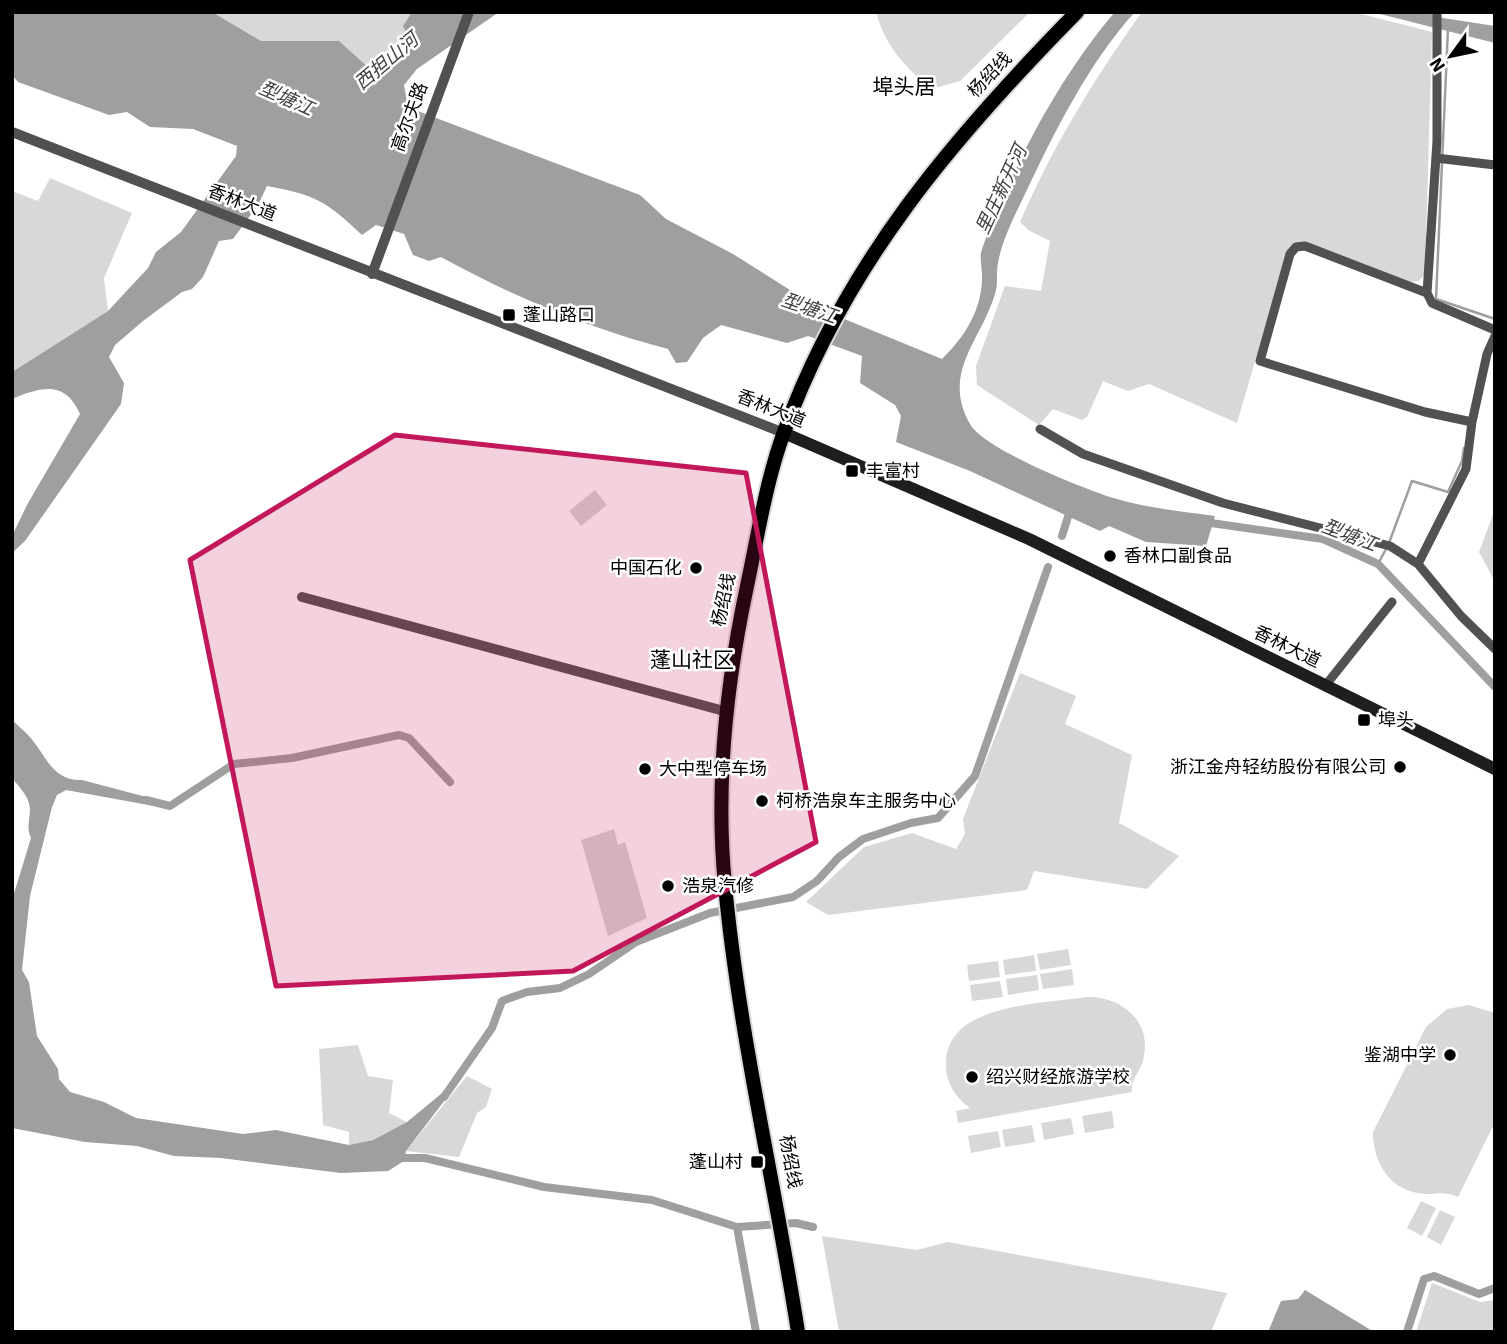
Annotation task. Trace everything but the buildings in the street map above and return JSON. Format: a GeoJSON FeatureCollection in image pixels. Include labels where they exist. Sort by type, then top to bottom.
{"type":"FeatureCollection","features":[{"type":"Feature","properties":{"kind":"main road","name":"杨绍线"},"geometry":{"type":"LineString","coordinates":[[798,1332],[746,1034],[727,902],[722,794],[724,711],[734,645],[784,433],[842,305],[873,251],[923,181],[994,97],[1077,12]]}},
{"type":"Feature","properties":{"kind":"main road","name":"香林大道"},"geometry":{"type":"LineString","coordinates":[[784,433],[1029,539],[1495,769]]}},
{"type":"Feature","properties":{"kind":"street","name":"高尔夫路"},"geometry":{"type":"LineString","coordinates":[[372,274],[432,107],[470,12]]}},
{"type":"Feature","properties":{"kind":"street"},"geometry":{"type":"LineString","coordinates":[[1418,564],[1466,469],[1468,421],[1493,331],[1432,303],[1427,293],[1441,158],[1436,13]]}},
{"type":"Feature","properties":{"kind":"street","name":"香林大道"},"geometry":{"type":"LineString","coordinates":[[12,132],[784,433]]}},
{"type":"Feature","properties":{"kind":"street"},"geometry":{"type":"LineString","coordinates":[[1441,158],[1495,164]]}},
{"type":"Feature","properties":{"kind":"street"},"geometry":{"type":"LineString","coordinates":[[1427,293],[1305,246],[1296,247],[1290,254],[1260,361],[1425,412],[1468,421]]}},
{"type":"Feature","properties":{"kind":"street"},"geometry":{"type":"LineString","coordinates":[[1040,429],[1083,454],[1223,503],[1388,546],[1418,564],[1461,616],[1495,649]]}},
{"type":"Feature","properties":{"kind":"street"},"geometry":{"type":"LineString","coordinates":[[302,597],[724,711]]}},
{"type":"Feature","properties":{"kind":"street"},"geometry":{"type":"LineString","coordinates":[[1325,686],[1392,602]]}},
{"type":"Feature","properties":{"kind":"highlighted area"},"geometry":{"type":"Polygon","coordinates":[[[395,435],[746,473],[816,842],[573,971],[276,986],[190,560],[395,435]]]}},
{"type":"Feature","properties":{"kind":"shaded area"},"geometry":{"type":"Polygon","coordinates":[[[212,12],[417,12],[386,66],[370,69],[338,42],[261,41],[212,12]]]}},
{"type":"Feature","properties":{"kind":"shaded area"},"geometry":{"type":"Polygon","coordinates":[[[876,12],[1030,12],[960,81],[931,89],[897,55],[885,36],[876,12]]]}},
{"type":"Feature","properties":{"kind":"shaded area"},"geometry":{"type":"Polygon","coordinates":[[[1142,12],[1354,12],[1432,32],[1425,274],[1419,281],[1410,282],[1304,242],[1287,252],[1237,423],[1149,384],[1128,391],[1103,381],[1087,417],[1082,420],[1053,409],[1039,425],[977,385],[976,366],[1005,286],[1041,291],[1050,241],[1028,230],[1020,222],[1075,114],[1142,12]]]}},
{"type":"Feature","properties":{"kind":"shaded area"},"geometry":{"type":"Polygon","coordinates":[[[50,178],[132,213],[104,278],[108,311],[12,372],[12,191],[38,201],[50,178]]]}},
{"type":"Feature","properties":{"kind":"shaded area"},"geometry":{"type":"Polygon","coordinates":[[[595,490],[607,505],[581,526],[569,511],[595,490]]]}},
{"type":"Feature","properties":{"kind":"shaded area"},"geometry":{"type":"Polygon","coordinates":[[[1495,509],[1495,582],[1479,552],[1495,509]]]}},
{"type":"Feature","properties":{"kind":"shaded area"},"geometry":{"type":"Polygon","coordinates":[[[1020,673],[1076,696],[1065,724],[1132,755],[1119,823],[1179,856],[1147,889],[1034,871],[1027,890],[828,915],[806,902],[864,847],[912,833],[956,849],[965,834],[963,819],[1020,673]]]}},
{"type":"Feature","properties":{"kind":"shaded area"},"geometry":{"type":"Polygon","coordinates":[[[614,829],[618,845],[625,842],[647,918],[608,936],[581,840],[614,829]]]}},
{"type":"Feature","properties":{"kind":"shaded area"},"geometry":{"type":"Polygon","coordinates":[[[1068,949],[1071,965],[1040,970],[1037,954],[1068,949]]]}},
{"type":"Feature","properties":{"kind":"shaded area"},"geometry":{"type":"Polygon","coordinates":[[[1034,955],[1036,971],[1005,975],[1003,960],[1034,955]]]}},
{"type":"Feature","properties":{"kind":"shaded area"},"geometry":{"type":"Polygon","coordinates":[[[998,961],[1000,977],[969,981],[967,965],[998,961]]]}},
{"type":"Feature","properties":{"kind":"shaded area"},"geometry":{"type":"Polygon","coordinates":[[[1072,969],[1074,985],[1043,989],[1040,974],[1072,969]]]}},
{"type":"Feature","properties":{"kind":"shaded area"},"geometry":{"type":"Polygon","coordinates":[[[1037,975],[1039,990],[1008,995],[1006,979],[1037,975]]]}},
{"type":"Feature","properties":{"kind":"shaded area"},"geometry":{"type":"Polygon","coordinates":[[[1000,981],[1003,997],[972,1001],[970,985],[1000,981]]]}},
{"type":"Feature","properties":{"kind":"shaded area"},"geometry":{"type":"Polygon","coordinates":[[[1087,997],[1111,1001],[1121,1006],[1138,1021],[1143,1031],[1144,1056],[1132,1092],[958,1123],[956,1111],[970,1108],[952,1088],[947,1076],[946,1062],[951,1043],[963,1028],[980,1017],[1001,1010],[1087,997]]]}},
{"type":"Feature","properties":{"kind":"shaded area"},"geometry":{"type":"Polygon","coordinates":[[[1469,1005],[1495,1013],[1495,1122],[1458,1197],[1446,1193],[1413,1192],[1394,1182],[1380,1165],[1373,1132],[1426,1027],[1447,1009],[1469,1005]]]}},
{"type":"Feature","properties":{"kind":"shaded area"},"geometry":{"type":"Polygon","coordinates":[[[358,1045],[368,1076],[393,1080],[389,1113],[407,1122],[373,1140],[349,1145],[349,1132],[323,1125],[319,1049],[358,1045]]]}},
{"type":"Feature","properties":{"kind":"shaded area"},"geometry":{"type":"Polygon","coordinates":[[[467,1076],[492,1089],[486,1107],[477,1113],[459,1157],[406,1151],[467,1076]]]}},
{"type":"Feature","properties":{"kind":"shaded area"},"geometry":{"type":"Polygon","coordinates":[[[1112,1111],[1114,1128],[1085,1133],[1082,1116],[1112,1111]]]}},
{"type":"Feature","properties":{"kind":"shaded area"},"geometry":{"type":"Polygon","coordinates":[[[1071,1118],[1074,1134],[1044,1140],[1041,1123],[1071,1118]]]}},
{"type":"Feature","properties":{"kind":"shaded area"},"geometry":{"type":"Polygon","coordinates":[[[1032,1125],[1035,1142],[1005,1147],[1002,1130],[1032,1125]]]}},
{"type":"Feature","properties":{"kind":"shaded area"},"geometry":{"type":"Polygon","coordinates":[[[998,1131],[1001,1147],[971,1153],[968,1136],[998,1131]]]}},
{"type":"Feature","properties":{"kind":"shaded area"},"geometry":{"type":"Polygon","coordinates":[[[1421,1201],[1436,1208],[1422,1236],[1407,1228],[1421,1201]]]}},
{"type":"Feature","properties":{"kind":"shaded area"},"geometry":{"type":"Polygon","coordinates":[[[1440,1210],[1455,1217],[1441,1245],[1427,1237],[1440,1210]]]}},
{"type":"Feature","properties":{"kind":"shaded area"},"geometry":{"type":"Polygon","coordinates":[[[822,1236],[917,1250],[948,1242],[1227,1293],[1211,1332],[839,1332],[822,1236]]]}},
{"type":"Feature","properties":{"kind":"shaded area"},"geometry":{"type":"Polygon","coordinates":[[[1432,1283],[1480,1302],[1495,1300],[1495,1332],[1416,1332],[1432,1283]]]}},
{"type":"Feature","properties":{"kind":"water"},"geometry":{"type":"Polygon","coordinates":[[[12,12],[212,12],[261,41],[339,41],[370,69],[392,65],[411,43],[403,26],[412,12],[499,12],[417,69],[404,85],[407,101],[415,110],[640,195],[666,219],[733,254],[820,309],[942,359],[965,331],[976,310],[982,287],[982,249],[1007,188],[1038,125],[1075,64],[1115,12],[1135,12],[1102,53],[1074,99],[1009,228],[998,263],[996,290],[962,371],[962,405],[970,424],[979,434],[994,445],[1056,476],[1123,501],[1215,516],[1206,546],[1146,542],[1109,526],[1100,531],[970,471],[896,442],[901,416],[895,405],[860,383],[862,356],[808,336],[787,343],[721,325],[703,338],[687,362],[676,363],[668,349],[552,310],[441,257],[429,261],[413,255],[404,234],[376,225],[362,235],[339,214],[319,201],[267,186],[258,205],[233,239],[219,241],[203,277],[192,289],[182,292],[115,345],[109,357],[124,383],[121,404],[25,541],[12,553],[12,536],[28,503],[80,414],[67,396],[51,389],[12,399],[12,372],[108,311],[148,268],[156,252],[181,232],[236,156],[237,146],[193,129],[150,127],[127,112],[109,115],[18,82],[12,75],[12,12]]]}},
{"type":"Feature","properties":{"kind":"water"},"geometry":{"type":"Polygon","coordinates":[[[1372,12],[1425,12],[1443,18],[1495,26],[1495,43],[1372,12]]]}},
{"type":"Feature","properties":{"kind":"water"},"geometry":{"type":"Polygon","coordinates":[[[12,719],[34,742],[50,765],[63,776],[154,799],[154,806],[66,790],[57,795],[52,807],[30,896],[22,970],[29,982],[37,1036],[58,1069],[59,1079],[70,1092],[104,1102],[136,1118],[243,1134],[276,1130],[349,1145],[373,1140],[407,1122],[447,1089],[451,1092],[406,1151],[404,1161],[388,1171],[341,1173],[221,1158],[174,1156],[137,1146],[85,1142],[12,1128],[12,900],[31,838],[28,827],[28,800],[12,778],[12,719]]]}},
{"type":"Feature","properties":{"kind":"water"},"geometry":{"type":"Polygon","coordinates":[[[1305,1290],[1374,1332],[1268,1332],[1281,1301],[1298,1299],[1305,1290]]]}},
{"type":"Feature","properties":{"kind":"waterway"},"geometry":{"type":"LineString","coordinates":[[1448,28],[1436,299],[1495,319]]}},
{"type":"Feature","properties":{"kind":"waterway"},"geometry":{"type":"LineString","coordinates":[[1389,543],[1412,481],[1448,492],[1462,461],[1464,448]]}},
{"type":"Feature","properties":{"kind":"waterway"},"geometry":{"type":"LineString","coordinates":[[1062,536],[1071,507]]}},
{"type":"Feature","properties":{"kind":"waterway","name":"型塘江"},"geometry":{"type":"LineString","coordinates":[[1204,522],[1323,539],[1378,564],[1495,687]]}},
{"type":"Feature","properties":{"kind":"waterway"},"geometry":{"type":"LineString","coordinates":[[1378,564],[1386,549]]}},
{"type":"Feature","properties":{"kind":"waterway"},"geometry":{"type":"LineString","coordinates":[[444,1097],[492,1028],[502,1001],[527,992],[560,988],[589,974],[636,942],[710,913],[793,897],[817,881],[839,857],[863,839],[911,823],[938,818],[975,776],[1048,567]]}},
{"type":"Feature","properties":{"kind":"waterway"},"geometry":{"type":"LineString","coordinates":[[146,800],[170,806],[234,764],[292,758],[399,735],[409,738],[450,782]]}},
{"type":"Feature","properties":{"kind":"waterway"},"geometry":{"type":"LineString","coordinates":[[396,1158],[425,1158],[544,1187],[652,1200],[737,1227],[756,1332]]}},
{"type":"Feature","properties":{"kind":"waterway"},"geometry":{"type":"LineString","coordinates":[[737,1227],[796,1223],[813,1227]]}},
{"type":"Feature","properties":{"kind":"waterway"},"geometry":{"type":"LineString","coordinates":[[1407,1332],[1424,1279],[1434,1276],[1479,1294],[1495,1288]]}},
{"type":"Feature","properties":{"kind":"place","name":"蓬山路口"},"geometry":{"type":"Point","coordinates":[509,315]}},
{"type":"Feature","properties":{"kind":"place","name":"丰富村"},"geometry":{"type":"Point","coordinates":[852,471]}},
{"type":"Feature","properties":{"kind":"place","name":"香林口副食品"},"geometry":{"type":"Point","coordinates":[1110,556]}},
{"type":"Feature","properties":{"kind":"place","name":"中国石化"},"geometry":{"type":"Point","coordinates":[696,568]}},
{"type":"Feature","properties":{"kind":"place","name":"埠头"},"geometry":{"type":"Point","coordinates":[1364,720]}},
{"type":"Feature","properties":{"kind":"place","name":"浙江金舟轻纺股份有限公司"},"geometry":{"type":"Point","coordinates":[1400,767]}},
{"type":"Feature","properties":{"kind":"place","name":"大中型停车场"},"geometry":{"type":"Point","coordinates":[645,769]}},
{"type":"Feature","properties":{"kind":"place","name":"柯桥浩泉车主服务中心"},"geometry":{"type":"Point","coordinates":[762,801]}},
{"type":"Feature","properties":{"kind":"place","name":"浩泉汽修"},"geometry":{"type":"Point","coordinates":[668,886]}},
{"type":"Feature","properties":{"kind":"place","name":"鉴湖中学"},"geometry":{"type":"Point","coordinates":[1450,1055]}},
{"type":"Feature","properties":{"kind":"place","name":"绍兴财经旅游学校"},"geometry":{"type":"Point","coordinates":[972,1077]}},
{"type":"Feature","properties":{"kind":"place","name":"蓬山村"},"geometry":{"type":"Point","coordinates":[757,1162]}},
{"type":"Feature","properties":{"kind":"district","name":"埠头居"},"geometry":{"type":"Point","coordinates":[904,87]}},
{"type":"Feature","properties":{"kind":"district","name":"蓬山社区"},"geometry":{"type":"Point","coordinates":[692,660]}},
{"type":"Feature","properties":{"kind":"water label","name":"西担山河"},"geometry":{"type":"Point","coordinates":[387,62]}},
{"type":"Feature","properties":{"kind":"water label","name":"里庄新开河"},"geometry":{"type":"Point","coordinates":[1002,190]}}]}
